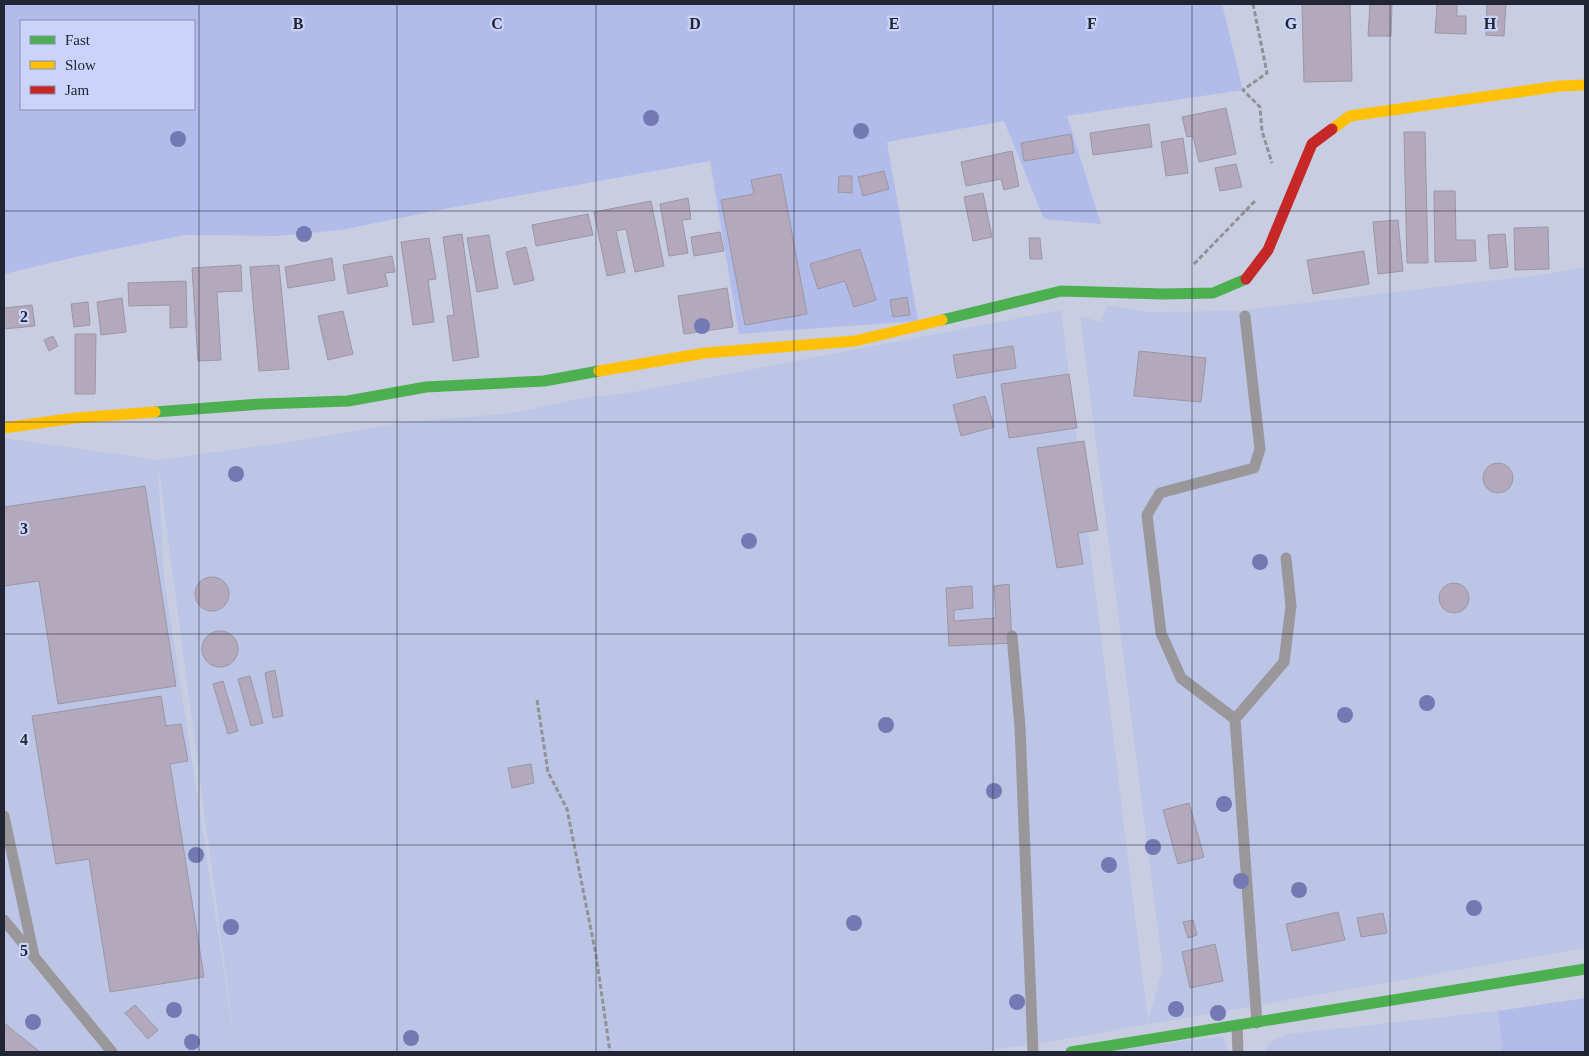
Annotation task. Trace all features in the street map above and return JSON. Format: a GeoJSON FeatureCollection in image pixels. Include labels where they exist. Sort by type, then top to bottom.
{"type":"FeatureCollection","features":[{"type":"Feature","properties":{"kind":"street"},"geometry":{"type":"LineString","coordinates":[[4,428],[75,418],[261,404],[348,401],[426,387],[544,381],[705,353],[855,341],[1061,291],[1212,294],[1247,279],[1268,250],[1312,144],[1350,116],[1560,86],[1585,85]]}},
{"type":"Feature","properties":{"kind":"street"},"geometry":{"type":"LineString","coordinates":[[1071,1052],[1585,969]]}},
{"type":"Feature","properties":{"kind":"lane"},"geometry":{"type":"LineString","coordinates":[[1235,719],[1181,678],[1160,633],[1147,515],[1160,493],[1254,468],[1260,449],[1245,316]]}},
{"type":"Feature","properties":{"kind":"lane"},"geometry":{"type":"LineString","coordinates":[[1257,1023],[1235,719],[1284,662],[1291,606],[1286,558]]}},
{"type":"Feature","properties":{"kind":"lane"},"geometry":{"type":"LineString","coordinates":[[1012,636],[1020,727],[1033,1052]]}},
{"type":"Feature","properties":{"kind":"lane"},"geometry":{"type":"LineString","coordinates":[[4,816],[34,957]]}},
{"type":"Feature","properties":{"kind":"lane"},"geometry":{"type":"LineString","coordinates":[[4,920],[112,1052]]}},
{"type":"Feature","properties":{"kind":"lane"},"geometry":{"type":"LineString","coordinates":[[1237,1026],[1238,1052]]}},
{"type":"Feature","properties":{"kind":"path"},"geometry":{"type":"LineString","coordinates":[[1254,4],[1267,73],[1244,90],[1260,107],[1262,131],[1272,164]]}},
{"type":"Feature","properties":{"kind":"path"},"geometry":{"type":"LineString","coordinates":[[1190,268],[1260,196]]}},
{"type":"Feature","properties":{"kind":"path"},"geometry":{"type":"LineString","coordinates":[[537,700],[548,772],[567,809],[596,955],[610,1052]]}},
{"type":"Feature","properties":{"kind":"shaded area"},"geometry":{"type":"Polygon","coordinates":[[[4,4],[1222,4],[1243,90],[1067,116],[1101,224],[1044,219],[1004,121],[887,142],[918,321],[739,334],[710,161],[444,209],[341,230],[278,236],[185,235],[80,256],[4,274],[4,4]]]}},
{"type":"Feature","properties":{"kind":"shaded area"},"geometry":{"type":"Polygon","coordinates":[[[1585,267],[1585,948],[1030,1045],[969,1052],[4,1052],[4,438],[158,460],[310,439],[398,423],[514,413],[583,398],[634,392],[1061,310],[1148,1021],[1163,968],[1080,316],[1101,322],[1107,305],[1148,312],[1236,311],[1546,274],[1585,267]],[[159,470],[164,577],[236,1051],[159,470]]]}},
{"type":"Feature","properties":{"kind":"shaded area"},"geometry":{"type":"Polygon","coordinates":[[[1585,998],[1585,1052],[1502,1052],[1498,1011],[1585,998]]]}},
{"type":"Feature","properties":{"kind":"shaded area"},"geometry":{"type":"Polygon","coordinates":[[[1498,1011],[1502,1052],[1264,1052],[1271,1041],[1288,1034],[1498,1011]]]}},
{"type":"Feature","properties":{"kind":"shaded area"},"geometry":{"type":"Polygon","coordinates":[[[1223,1036],[1228,1052],[1101,1052],[1223,1036]]]}},
{"type":"Feature","properties":{"kind":"building"},"geometry":{"type":"Polygon","coordinates":[[[1302,4],[1350,4],[1352,81],[1304,82],[1302,4]]]}},
{"type":"Feature","properties":{"kind":"building"},"geometry":{"type":"Polygon","coordinates":[[[1370,4],[1392,4],[1391,36],[1368,36],[1370,4]]]}},
{"type":"Feature","properties":{"kind":"building"},"geometry":{"type":"Polygon","coordinates":[[[1437,4],[1457,4],[1457,16],[1466,16],[1466,34],[1435,33],[1437,4]]]}},
{"type":"Feature","properties":{"kind":"building"},"geometry":{"type":"Polygon","coordinates":[[[1487,4],[1506,4],[1504,36],[1486,35],[1487,4]]]}},
{"type":"Feature","properties":{"kind":"building"},"geometry":{"type":"Polygon","coordinates":[[[1226,108],[1236,154],[1199,162],[1193,136],[1187,137],[1182,117],[1226,108]]]}},
{"type":"Feature","properties":{"kind":"building"},"geometry":{"type":"Polygon","coordinates":[[[1149,124],[1152,147],[1093,155],[1090,133],[1149,124]]]}},
{"type":"Feature","properties":{"kind":"building"},"geometry":{"type":"Polygon","coordinates":[[[1404,132],[1425,132],[1428,263],[1407,263],[1404,132]]]}},
{"type":"Feature","properties":{"kind":"building"},"geometry":{"type":"Polygon","coordinates":[[[1071,134],[1074,153],[1024,161],[1021,143],[1071,134]]]}},
{"type":"Feature","properties":{"kind":"building"},"geometry":{"type":"Polygon","coordinates":[[[1183,138],[1188,173],[1166,176],[1161,142],[1183,138]]]}},
{"type":"Feature","properties":{"kind":"building"},"geometry":{"type":"Polygon","coordinates":[[[1012,151],[1019,186],[1004,190],[1001,179],[966,186],[961,162],[1012,151]]]}},
{"type":"Feature","properties":{"kind":"building"},"geometry":{"type":"Polygon","coordinates":[[[1236,164],[1242,187],[1220,191],[1215,168],[1236,164]]]}},
{"type":"Feature","properties":{"kind":"building"},"geometry":{"type":"Polygon","coordinates":[[[884,171],[889,189],[863,196],[858,177],[884,171]]]}},
{"type":"Feature","properties":{"kind":"building"},"geometry":{"type":"Polygon","coordinates":[[[781,174],[807,314],[745,325],[721,200],[754,194],[751,180],[781,174]]]}},
{"type":"Feature","properties":{"kind":"building"},"geometry":{"type":"Polygon","coordinates":[[[839,176],[852,176],[852,193],[838,192],[839,176]]]}},
{"type":"Feature","properties":{"kind":"building"},"geometry":{"type":"Polygon","coordinates":[[[1434,191],[1455,191],[1456,240],[1475,240],[1476,261],[1435,262],[1434,191]]]}},
{"type":"Feature","properties":{"kind":"building"},"geometry":{"type":"Polygon","coordinates":[[[983,193],[992,237],[973,241],[964,197],[983,193]]]}},
{"type":"Feature","properties":{"kind":"building"},"geometry":{"type":"Polygon","coordinates":[[[688,198],[691,219],[682,220],[688,253],[669,256],[660,204],[688,198]]]}},
{"type":"Feature","properties":{"kind":"building"},"geometry":{"type":"Polygon","coordinates":[[[651,201],[664,266],[635,272],[626,229],[616,231],[625,272],[607,276],[594,212],[651,201]]]}},
{"type":"Feature","properties":{"kind":"building"},"geometry":{"type":"Polygon","coordinates":[[[588,214],[593,235],[536,246],[532,225],[588,214]]]}},
{"type":"Feature","properties":{"kind":"building"},"geometry":{"type":"Polygon","coordinates":[[[1398,220],[1403,271],[1378,274],[1373,222],[1398,220]]]}},
{"type":"Feature","properties":{"kind":"building"},"geometry":{"type":"Polygon","coordinates":[[[1548,227],[1549,269],[1515,270],[1514,228],[1548,227]]]}},
{"type":"Feature","properties":{"kind":"building"},"geometry":{"type":"Polygon","coordinates":[[[720,232],[724,251],[694,256],[691,237],[720,232]]]}},
{"type":"Feature","properties":{"kind":"building"},"geometry":{"type":"Polygon","coordinates":[[[462,234],[479,357],[453,361],[447,316],[454,315],[443,237],[462,234]]]}},
{"type":"Feature","properties":{"kind":"building"},"geometry":{"type":"Polygon","coordinates":[[[1505,234],[1508,267],[1490,269],[1488,235],[1505,234]]]}},
{"type":"Feature","properties":{"kind":"building"},"geometry":{"type":"Polygon","coordinates":[[[489,235],[498,288],[477,292],[467,238],[489,235]]]}},
{"type":"Feature","properties":{"kind":"building"},"geometry":{"type":"Polygon","coordinates":[[[429,238],[436,279],[428,280],[434,322],[413,325],[401,242],[429,238]]]}},
{"type":"Feature","properties":{"kind":"building"},"geometry":{"type":"Polygon","coordinates":[[[1029,238],[1040,238],[1042,259],[1030,259],[1029,238]]]}},
{"type":"Feature","properties":{"kind":"building"},"geometry":{"type":"Polygon","coordinates":[[[526,247],[534,280],[514,285],[506,252],[526,247]]]}},
{"type":"Feature","properties":{"kind":"building"},"geometry":{"type":"Polygon","coordinates":[[[860,249],[876,300],[854,307],[845,281],[818,289],[810,264],[860,249]]]}},
{"type":"Feature","properties":{"kind":"building"},"geometry":{"type":"Polygon","coordinates":[[[1364,251],[1369,284],[1313,294],[1307,260],[1364,251]]]}},
{"type":"Feature","properties":{"kind":"building"},"geometry":{"type":"Polygon","coordinates":[[[392,256],[395,272],[385,273],[388,286],[348,294],[343,265],[392,256]]]}},
{"type":"Feature","properties":{"kind":"building"},"geometry":{"type":"Polygon","coordinates":[[[332,258],[335,280],[288,288],[285,267],[332,258]]]}},
{"type":"Feature","properties":{"kind":"building"},"geometry":{"type":"Polygon","coordinates":[[[241,265],[242,291],[217,292],[221,360],[198,361],[192,268],[241,265]]]}},
{"type":"Feature","properties":{"kind":"building"},"geometry":{"type":"Polygon","coordinates":[[[279,265],[289,369],[259,371],[250,267],[279,265]]]}},
{"type":"Feature","properties":{"kind":"building"},"geometry":{"type":"Polygon","coordinates":[[[186,281],[187,327],[170,328],[170,305],[129,306],[128,283],[186,281]]]}},
{"type":"Feature","properties":{"kind":"building"},"geometry":{"type":"Polygon","coordinates":[[[727,288],[733,327],[684,334],[678,296],[727,288]]]}},
{"type":"Feature","properties":{"kind":"building"},"geometry":{"type":"Polygon","coordinates":[[[907,297],[910,315],[893,317],[890,300],[907,297]]]}},
{"type":"Feature","properties":{"kind":"building"},"geometry":{"type":"Polygon","coordinates":[[[122,298],[126,332],[101,335],[97,302],[122,298]]]}},
{"type":"Feature","properties":{"kind":"building"},"geometry":{"type":"Polygon","coordinates":[[[88,302],[90,325],[74,327],[71,304],[88,302]]]}},
{"type":"Feature","properties":{"kind":"building"},"geometry":{"type":"Polygon","coordinates":[[[32,305],[35,326],[4,329],[4,308],[32,305]]]}},
{"type":"Feature","properties":{"kind":"building"},"geometry":{"type":"Polygon","coordinates":[[[343,311],[353,354],[328,360],[318,316],[343,311]]]}},
{"type":"Feature","properties":{"kind":"building"},"geometry":{"type":"Polygon","coordinates":[[[75,334],[96,334],[95,394],[75,394],[75,334]]]}},
{"type":"Feature","properties":{"kind":"building"},"geometry":{"type":"Polygon","coordinates":[[[53,336],[58,346],[49,351],[44,340],[53,336]]]}},
{"type":"Feature","properties":{"kind":"building"},"geometry":{"type":"Polygon","coordinates":[[[1013,346],[1016,368],[957,378],[953,355],[1013,346]]]}},
{"type":"Feature","properties":{"kind":"building"},"geometry":{"type":"Polygon","coordinates":[[[1139,351],[1206,358],[1201,402],[1134,396],[1139,351]]]}},
{"type":"Feature","properties":{"kind":"building"},"geometry":{"type":"Polygon","coordinates":[[[1069,374],[1077,428],[1009,438],[1001,384],[1069,374]]]}},
{"type":"Feature","properties":{"kind":"building"},"geometry":{"type":"Polygon","coordinates":[[[985,396],[994,427],[961,436],[953,405],[985,396]]]}},
{"type":"Feature","properties":{"kind":"building"},"geometry":{"type":"Polygon","coordinates":[[[1084,441],[1098,530],[1078,533],[1083,564],[1057,568],[1037,448],[1084,441]]]}},
{"type":"Feature","properties":{"kind":"building"},"geometry":{"type":"Polygon","coordinates":[[[1498,463],[1509,467],[1513,478],[1509,489],[1498,493],[1487,489],[1483,478],[1487,467],[1498,463]]]}},
{"type":"Feature","properties":{"kind":"building"},"geometry":{"type":"Polygon","coordinates":[[[145,486],[176,686],[58,704],[39,581],[4,586],[4,507],[145,486]]]}},
{"type":"Feature","properties":{"kind":"building"},"geometry":{"type":"Polygon","coordinates":[[[212,577],[224,582],[229,594],[224,606],[212,611],[200,606],[195,594],[200,582],[212,577]]]}},
{"type":"Feature","properties":{"kind":"building"},"geometry":{"type":"Polygon","coordinates":[[[1454,583],[1465,587],[1469,598],[1465,609],[1454,613],[1443,609],[1439,598],[1443,587],[1454,583]]]}},
{"type":"Feature","properties":{"kind":"building"},"geometry":{"type":"Polygon","coordinates":[[[1009,584],[1012,643],[949,646],[946,588],[972,586],[973,608],[954,610],[954,621],[996,618],[994,586],[1009,584]]]}},
{"type":"Feature","properties":{"kind":"building"},"geometry":{"type":"Polygon","coordinates":[[[220,631],[227,632],[233,636],[237,642],[237,656],[233,662],[227,666],[220,667],[213,666],[207,662],[203,656],[202,649],[203,642],[207,636],[213,632],[220,631]]]}},
{"type":"Feature","properties":{"kind":"building"},"geometry":{"type":"Polygon","coordinates":[[[275,670],[283,716],[273,718],[265,673],[275,670]]]}},
{"type":"Feature","properties":{"kind":"building"},"geometry":{"type":"Polygon","coordinates":[[[250,676],[263,723],[251,726],[238,679],[250,676]]]}},
{"type":"Feature","properties":{"kind":"building"},"geometry":{"type":"Polygon","coordinates":[[[223,681],[238,731],[228,734],[213,684],[223,681]]]}},
{"type":"Feature","properties":{"kind":"building"},"geometry":{"type":"Polygon","coordinates":[[[161,696],[166,726],[181,724],[188,761],[170,764],[204,977],[110,992],[89,859],[56,864],[32,716],[161,696]]]}},
{"type":"Feature","properties":{"kind":"building"},"geometry":{"type":"Polygon","coordinates":[[[531,764],[534,783],[512,788],[508,768],[531,764]]]}},
{"type":"Feature","properties":{"kind":"building"},"geometry":{"type":"Polygon","coordinates":[[[1189,803],[1204,857],[1178,864],[1163,810],[1189,803]]]}},
{"type":"Feature","properties":{"kind":"building"},"geometry":{"type":"Polygon","coordinates":[[[1338,912],[1345,940],[1292,951],[1286,924],[1338,912]]]}},
{"type":"Feature","properties":{"kind":"building"},"geometry":{"type":"Polygon","coordinates":[[[1383,913],[1387,933],[1361,937],[1357,918],[1383,913]]]}},
{"type":"Feature","properties":{"kind":"building"},"geometry":{"type":"Polygon","coordinates":[[[1193,920],[1197,935],[1188,938],[1183,922],[1193,920]]]}},
{"type":"Feature","properties":{"kind":"building"},"geometry":{"type":"Polygon","coordinates":[[[1215,944],[1223,981],[1190,988],[1182,952],[1215,944]]]}},
{"type":"Feature","properties":{"kind":"building"},"geometry":{"type":"Polygon","coordinates":[[[135,1005],[158,1030],[148,1039],[125,1013],[135,1005]]]}},
{"type":"Feature","properties":{"kind":"building"},"geometry":{"type":"Polygon","coordinates":[[[4,1023],[40,1052],[4,1052],[4,1023]]]}},
{"type":"Feature","properties":{"kind":"traffic: fast"},"geometry":{"type":"LineString","coordinates":[[942,320],[1061,291],[1163,294],[1213,293],[1246,279]]}},
{"type":"Feature","properties":{"kind":"traffic: fast"},"geometry":{"type":"LineString","coordinates":[[155,412],[261,404],[348,401],[426,387],[544,381],[599,371]]}},
{"type":"Feature","properties":{"kind":"traffic: fast"},"geometry":{"type":"LineString","coordinates":[[1071,1052],[1585,969]]}},
{"type":"Feature","properties":{"kind":"traffic: slow"},"geometry":{"type":"LineString","coordinates":[[1332,129],[1350,116],[1560,86],[1585,85]]}},
{"type":"Feature","properties":{"kind":"traffic: slow"},"geometry":{"type":"LineString","coordinates":[[599,371],[705,353],[855,341],[942,320]]}},
{"type":"Feature","properties":{"kind":"traffic: slow"},"geometry":{"type":"LineString","coordinates":[[4,428],[75,418],[155,412]]}},
{"type":"Feature","properties":{"kind":"traffic: jam"},"geometry":{"type":"LineString","coordinates":[[1246,279],[1268,250],[1312,144],[1332,129]]}}]}
